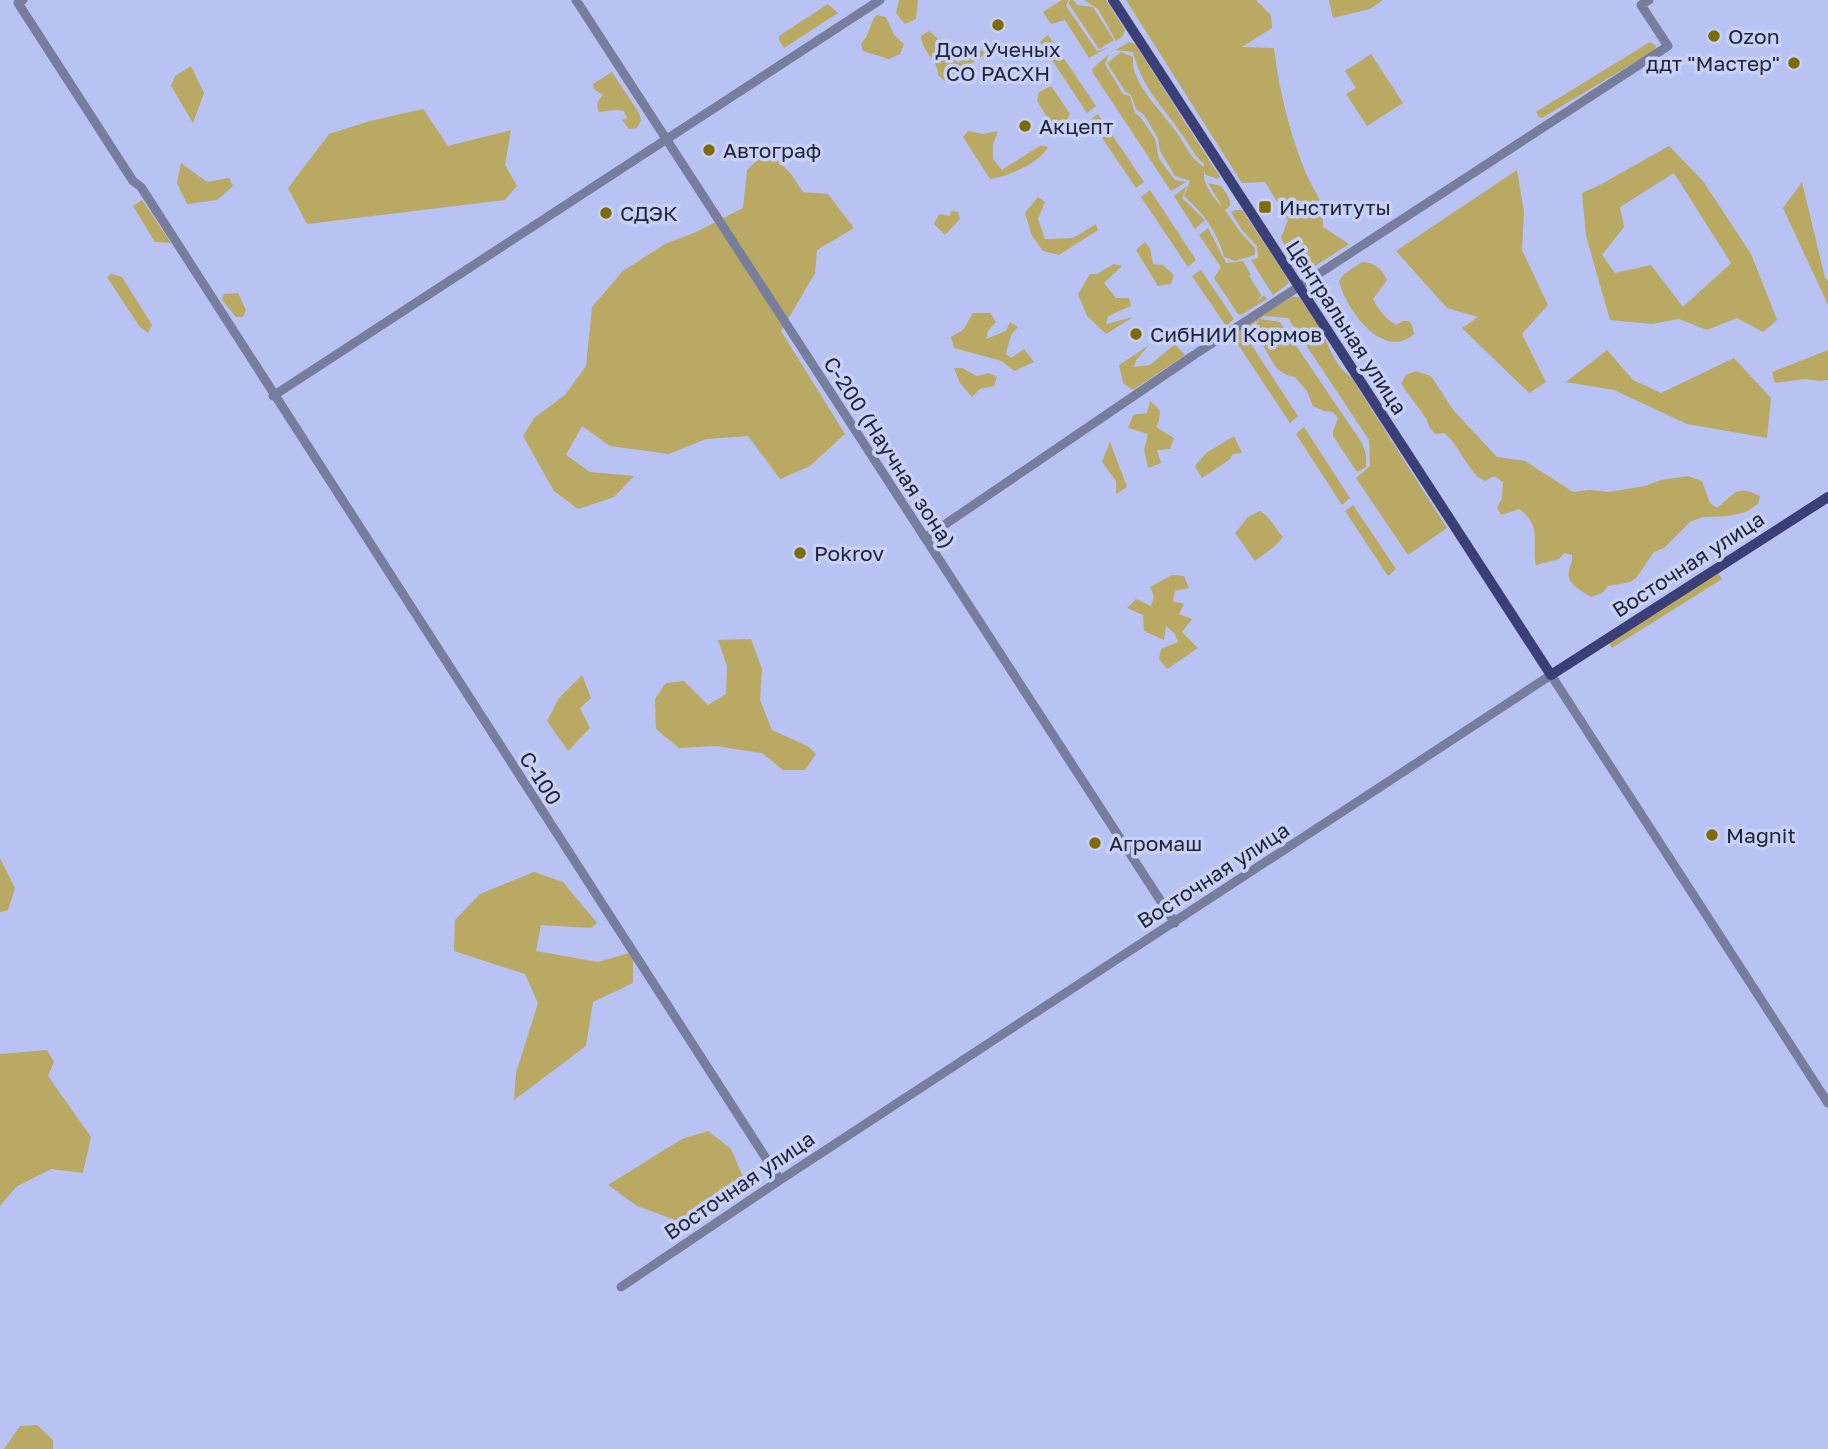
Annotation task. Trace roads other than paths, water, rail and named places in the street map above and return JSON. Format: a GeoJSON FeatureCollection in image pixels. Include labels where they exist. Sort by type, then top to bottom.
{"type":"FeatureCollection","features":[{"type":"Feature","properties":{"kind":"main road","name":"Центральная улица"},"geometry":{"type":"LineString","coordinates":[[1113,0],[1550,675]]}},
{"type":"Feature","properties":{"kind":"main road","name":"Восточная улица"},"geometry":{"type":"LineString","coordinates":[[1550,675],[1828,497]]}},
{"type":"Feature","properties":{"kind":"street","name":"С-200 (Научная зона)"},"geometry":{"type":"LineString","coordinates":[[576,0],[1175,923]]}},
{"type":"Feature","properties":{"kind":"street"},"geometry":{"type":"LineString","coordinates":[[273,396],[880,0]]}},
{"type":"Feature","properties":{"kind":"street"},"geometry":{"type":"LineString","coordinates":[[925,538],[1196,354],[1668,46],[1641,5],[1649,0]]}},
{"type":"Feature","properties":{"kind":"street","name":"С-100"},"geometry":{"type":"LineString","coordinates":[[21,1],[133,181],[141,187],[780,1180]]}},
{"type":"Feature","properties":{"kind":"street"},"geometry":{"type":"LineString","coordinates":[[1550,675],[1828,1103]]}},
{"type":"Feature","properties":{"kind":"street","name":"Восточная улица"},"geometry":{"type":"LineString","coordinates":[[621,1287],[1550,675]]}},
{"type":"Feature","properties":{"kind":"place","name":"Дом Ученых СО РАСХН"},"geometry":{"type":"Point","coordinates":[998,25]}},
{"type":"Feature","properties":{"kind":"place","name":"Ozon"},"geometry":{"type":"Point","coordinates":[1714,36]}},
{"type":"Feature","properties":{"kind":"place","name":"ддт \"Мастер\""},"geometry":{"type":"Point","coordinates":[1794,63]}},
{"type":"Feature","properties":{"kind":"place","name":"Акцепт"},"geometry":{"type":"Point","coordinates":[1025,126]}},
{"type":"Feature","properties":{"kind":"place","name":"Автограф"},"geometry":{"type":"Point","coordinates":[709,150]}},
{"type":"Feature","properties":{"kind":"place","name":"Институты"},"geometry":{"type":"Point","coordinates":[1265,207]}},
{"type":"Feature","properties":{"kind":"place","name":"СДЭК"},"geometry":{"type":"Point","coordinates":[606,213]}},
{"type":"Feature","properties":{"kind":"place","name":"СибНИИ Кормов"},"geometry":{"type":"Point","coordinates":[1136,334]}},
{"type":"Feature","properties":{"kind":"place","name":"Pokrov"},"geometry":{"type":"Point","coordinates":[800,553]}},
{"type":"Feature","properties":{"kind":"place","name":"Magnit"},"geometry":{"type":"Point","coordinates":[1712,835]}},
{"type":"Feature","properties":{"kind":"place","name":"Агромаш"},"geometry":{"type":"Point","coordinates":[1095,843]}}]}
